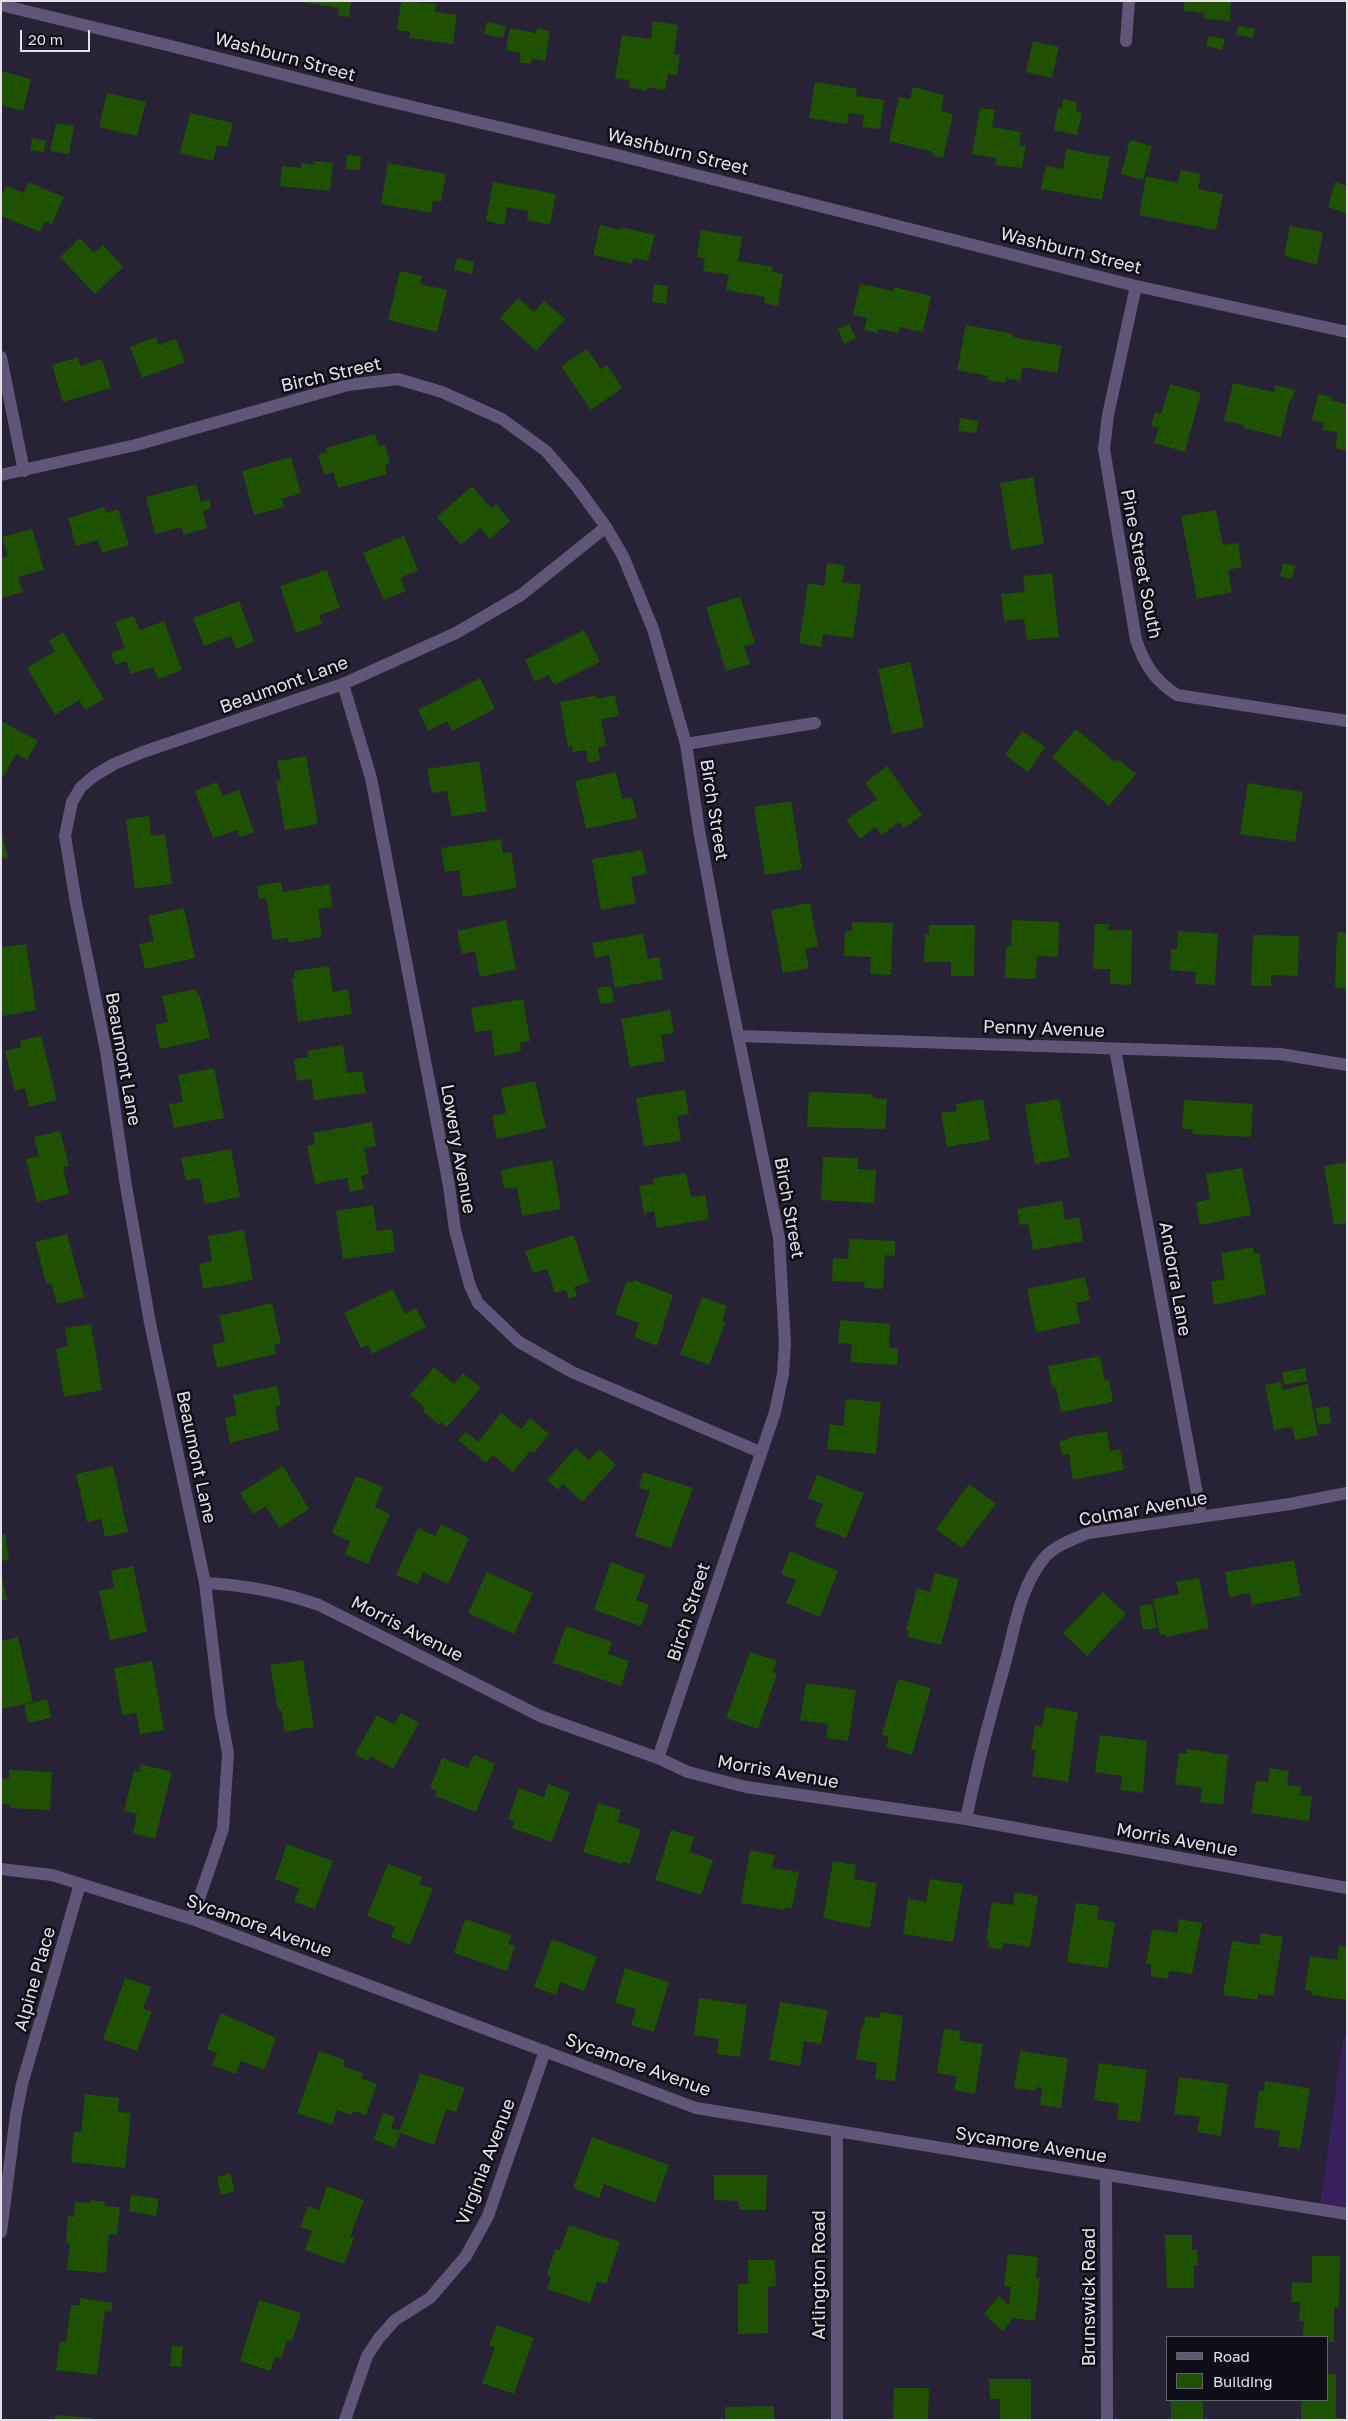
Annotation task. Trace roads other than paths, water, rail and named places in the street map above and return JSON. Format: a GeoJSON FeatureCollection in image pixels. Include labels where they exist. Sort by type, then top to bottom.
{"type":"FeatureCollection","features":[{"type":"Feature","properties":{"kind":"street"},"geometry":{"type":"LineString","coordinates":[[1126,41],[1129,1]]}},
{"type":"Feature","properties":{"kind":"street","name":"Washburn Street"},"geometry":{"type":"LineString","coordinates":[[1,5],[375,98],[613,154],[1136,286],[1347,332]]}},
{"type":"Feature","properties":{"kind":"street","name":"Pine Street South"},"geometry":{"type":"LineString","coordinates":[[1136,286],[1108,415],[1104,449],[1136,640],[1141,654],[1160,684],[1177,695],[1347,721]]}},
{"type":"Feature","properties":{"kind":"street"},"geometry":{"type":"LineString","coordinates":[[1,357],[24,471]]}},
{"type":"Feature","properties":{"kind":"street","name":"Birch Street"},"geometry":{"type":"LineString","coordinates":[[1,476],[136,445],[348,386],[398,378],[442,392],[502,418],[546,451],[578,487],[606,527],[623,556],[654,629],[686,744],[699,830],[779,1238],[785,1344],[783,1374],[776,1412],[760,1452],[704,1625],[658,1758]]}},
{"type":"Feature","properties":{"kind":"street","name":"Beaumont Lane"},"geometry":{"type":"LineString","coordinates":[[192,1919],[224,1829],[228,1753],[221,1716],[205,1583],[150,1323],[126,1186],[106,1051],[76,903],[65,836],[72,802],[81,787],[94,776],[114,764],[143,752],[343,684],[485,618],[521,595],[606,527]]}},
{"type":"Feature","properties":{"kind":"street","name":"Lowery Avenue"},"geometry":{"type":"LineString","coordinates":[[343,684],[371,778],[449,1186],[457,1239],[463,1267],[478,1303],[519,1342],[572,1372],[760,1452]]}},
{"type":"Feature","properties":{"kind":"street"},"geometry":{"type":"LineString","coordinates":[[686,744],[815,723]]}},
{"type":"Feature","properties":{"kind":"street","name":"Penny Avenue"},"geometry":{"type":"LineString","coordinates":[[739,1036],[1280,1054],[1347,1064]]}},
{"type":"Feature","properties":{"kind":"street","name":"Andorra Lane"},"geometry":{"type":"LineString","coordinates":[[1116,1049],[1201,1516]]}},
{"type":"Feature","properties":{"kind":"street","name":"Colmar Avenue"},"geometry":{"type":"LineString","coordinates":[[966,1819],[979,1756],[1022,1601],[1032,1575],[1046,1556],[1067,1542],[1088,1533],[1290,1504],[1347,1493]]}},
{"type":"Feature","properties":{"kind":"street","name":"Morris Avenue"},"geometry":{"type":"LineString","coordinates":[[205,1583],[242,1585],[297,1597],[319,1605],[540,1716],[658,1758],[688,1772],[746,1787],[966,1819],[1347,1888]]}},
{"type":"Feature","properties":{"kind":"street","name":"Sycamore Avenue"},"geometry":{"type":"LineString","coordinates":[[1,1869],[52,1876],[192,1919],[696,2108],[1347,2214]]}},
{"type":"Feature","properties":{"kind":"street","name":"Alpine Place"},"geometry":{"type":"LineString","coordinates":[[1,2232],[16,2115],[22,2084],[80,1884]]}},
{"type":"Feature","properties":{"kind":"street","name":"Virginia Avenue"},"geometry":{"type":"LineString","coordinates":[[345,2420],[367,2356],[379,2338],[395,2320],[430,2298],[466,2256],[488,2216],[545,2051]]}},
{"type":"Feature","properties":{"kind":"street","name":"Arlington Road"},"geometry":{"type":"LineString","coordinates":[[837,2131],[837,2420]]}},
{"type":"Feature","properties":{"kind":"street","name":"Brunswick Road"},"geometry":{"type":"LineString","coordinates":[[1106,2175],[1107,2420]]}}]}
